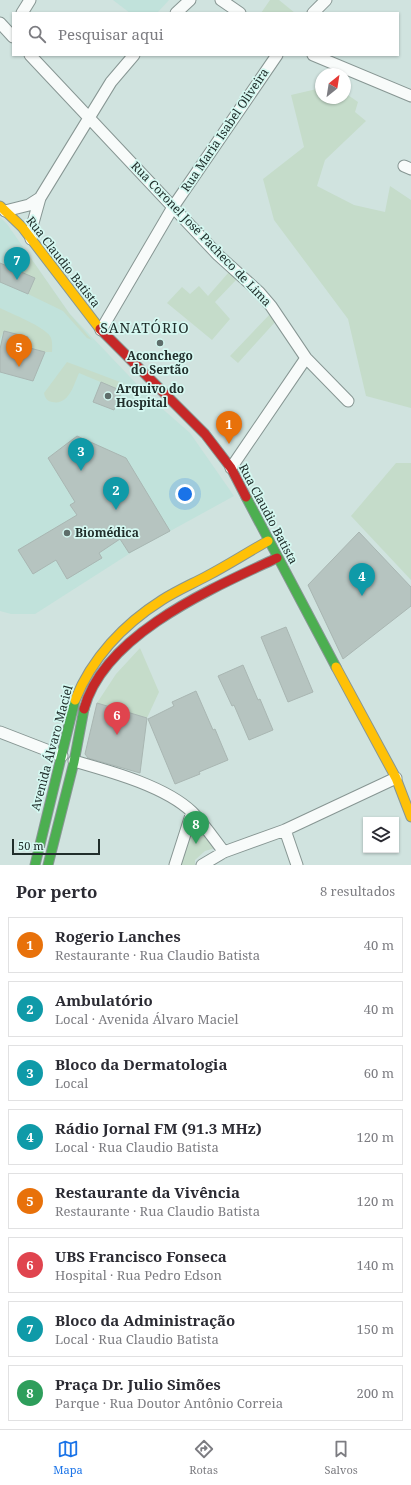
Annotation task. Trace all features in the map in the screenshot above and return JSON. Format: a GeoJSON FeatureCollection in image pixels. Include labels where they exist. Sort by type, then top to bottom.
{"type":"FeatureCollection","features":[{"type":"Feature","properties":{"kind":"street"},"geometry":{"type":"LineString","coordinates":[[23,12],[30,0]]}},
{"type":"Feature","properties":{"kind":"street"},"geometry":{"type":"LineString","coordinates":[[177,12],[190,0]]}},
{"type":"Feature","properties":{"kind":"street"},"geometry":{"type":"LineString","coordinates":[[221,0],[239,12]]}},
{"type":"Feature","properties":{"kind":"street"},"geometry":{"type":"LineString","coordinates":[[315,12],[326,0]]}},
{"type":"Feature","properties":{"kind":"street"},"geometry":{"type":"LineString","coordinates":[[0,23],[12,33]]}},
{"type":"Feature","properties":{"kind":"street","name":"Rua Coronel José Pacheco de Lima"},"geometry":{"type":"LineString","coordinates":[[31,56],[218,255],[266,299],[306,358],[348,401]]}},
{"type":"Feature","properties":{"kind":"street"},"geometry":{"type":"LineString","coordinates":[[31,239],[33,223],[40,198],[111,82],[122,67],[133,56]]}},
{"type":"Feature","properties":{"kind":"street","name":"Rua Maria Isabel Oliveira"},"geometry":{"type":"LineString","coordinates":[[100,330],[173,207],[275,56]]}},
{"type":"Feature","properties":{"kind":"street"},"geometry":{"type":"LineString","coordinates":[[315,56],[411,96]]}},
{"type":"Feature","properties":{"kind":"street"},"geometry":{"type":"LineString","coordinates":[[2,208],[29,205],[40,198]]}},
{"type":"Feature","properties":{"kind":"street","name":"Rua Claudio Batista"},"geometry":{"type":"LineString","coordinates":[[2,208],[22,227],[100,330],[186,415],[204,434],[231,468],[277,558],[396,778],[411,817]]}},
{"type":"Feature","properties":{"kind":"street"},"geometry":{"type":"LineString","coordinates":[[231,468],[306,358]]}},
{"type":"Feature","properties":{"kind":"street","name":"Avenida Álvaro Maciel"},"geometry":{"type":"LineString","coordinates":[[35,865],[75,699],[83,680],[100,655],[130,623],[162,600],[223,568],[268,541]]}},
{"type":"Feature","properties":{"kind":"street","name":"Avenida Álvaro Maciel"},"geometry":{"type":"LineString","coordinates":[[48,865],[74,761],[79,732],[88,697],[105,668],[140,634],[172,610],[188,600],[277,558]]}},
{"type":"Feature","properties":{"kind":"street"},"geometry":{"type":"LineString","coordinates":[[68,728],[79,732]]}},
{"type":"Feature","properties":{"kind":"street"},"geometry":{"type":"LineString","coordinates":[[0,732],[62,756]]}},
{"type":"Feature","properties":{"kind":"street"},"geometry":{"type":"LineString","coordinates":[[74,761],[112,772],[164,793],[177,800],[192,812],[224,852]]}},
{"type":"Feature","properties":{"kind":"street"},"geometry":{"type":"LineString","coordinates":[[202,865],[224,852],[285,830],[396,778]]}},
{"type":"Feature","properties":{"kind":"street"},"geometry":{"type":"LineString","coordinates":[[175,865],[192,812]]}},
{"type":"Feature","properties":{"kind":"street"},"geometry":{"type":"LineString","coordinates":[[285,830],[297,865]]}},
{"type":"Feature","properties":{"kind":"shaded area"},"geometry":{"type":"Polygon","coordinates":[[[113,0],[169,0],[158,12],[129,12],[113,0]]]}},
{"type":"Feature","properties":{"kind":"shaded area"},"geometry":{"type":"Polygon","coordinates":[[[270,0],[279,0],[294,12],[262,12],[270,0]]]}},
{"type":"Feature","properties":{"kind":"shaded area"},"geometry":{"type":"Polygon","coordinates":[[[315,89],[315,104],[351,104],[351,97],[358,102],[355,112],[366,121],[325,160],[317,186],[354,205],[385,212],[390,186],[411,200],[411,408],[366,396],[348,319],[274,220],[263,179],[304,147],[291,95],[315,89]]]}},
{"type":"Feature","properties":{"kind":"shaded area"},"geometry":{"type":"Polygon","coordinates":[[[0,217],[7,224],[69,313],[150,398],[190,433],[234,496],[132,552],[35,614],[11,614],[0,611],[0,217]]]}},
{"type":"Feature","properties":{"kind":"shaded area"},"geometry":{"type":"Polygon","coordinates":[[[30,257],[69,313],[92,340],[87,338],[63,311],[28,294],[35,278],[21,272],[30,257]]]}},
{"type":"Feature","properties":{"kind":"shaded area"},"geometry":{"type":"Polygon","coordinates":[[[229,272],[237,279],[215,302],[230,319],[212,340],[167,303],[182,287],[190,294],[199,286],[208,296],[229,272]]]}},
{"type":"Feature","properties":{"kind":"shaded area"},"geometry":{"type":"Polygon","coordinates":[[[0,308],[34,324],[46,332],[52,340],[52,352],[45,352],[26,347],[28,337],[4,331],[0,339],[0,308]]]}},
{"type":"Feature","properties":{"kind":"shaded area"},"geometry":{"type":"Polygon","coordinates":[[[271,313],[276,321],[238,363],[230,356],[271,313]]]}},
{"type":"Feature","properties":{"kind":"shaded area"},"geometry":{"type":"Polygon","coordinates":[[[67,362],[144,391],[126,386],[122,391],[79,373],[73,388],[63,401],[49,401],[44,393],[67,362]]]}},
{"type":"Feature","properties":{"kind":"shaded area"},"geometry":{"type":"Polygon","coordinates":[[[396,463],[411,463],[411,580],[351,516],[396,463]]]}},
{"type":"Feature","properties":{"kind":"shaded area"},"geometry":{"type":"Polygon","coordinates":[[[140,648],[159,692],[147,718],[97,703],[116,674],[140,648]]]}},
{"type":"Feature","properties":{"kind":"shaded area"},"geometry":{"type":"Polygon","coordinates":[[[191,816],[215,848],[205,851],[195,860],[195,865],[175,865],[191,816]]]}},
{"type":"Feature","properties":{"kind":"building"},"geometry":{"type":"Polygon","coordinates":[[[0,263],[35,278],[28,294],[0,282],[0,263]]]}},
{"type":"Feature","properties":{"kind":"building"},"geometry":{"type":"Polygon","coordinates":[[[4,331],[28,337],[26,347],[45,352],[33,381],[0,372],[0,349],[4,331]]]}},
{"type":"Feature","properties":{"kind":"building","name":"Arquivo do Hospital"},"geometry":{"type":"Polygon","coordinates":[[[101,382],[122,391],[114,410],[93,402],[101,382]]]}},
{"type":"Feature","properties":{"kind":"building"},"geometry":{"type":"Polygon","coordinates":[[[77,436],[126,458],[170,531],[129,553],[120,539],[99,553],[102,558],[67,579],[56,560],[33,574],[18,550],[77,515],[70,505],[75,502],[48,458],[77,436]]]}},
{"type":"Feature","properties":{"kind":"building"},"geometry":{"type":"Polygon","coordinates":[[[359,532],[411,587],[411,606],[343,659],[308,585],[359,532]]]}},
{"type":"Feature","properties":{"kind":"building"},"geometry":{"type":"Polygon","coordinates":[[[286,627],[313,692],[288,702],[261,637],[286,627]]]}},
{"type":"Feature","properties":{"kind":"building"},"geometry":{"type":"Polygon","coordinates":[[[243,665],[273,730],[249,740],[234,705],[232,706],[218,676],[243,665]]]}},
{"type":"Feature","properties":{"kind":"building"},"geometry":{"type":"Polygon","coordinates":[[[196,691],[213,730],[215,729],[228,760],[199,772],[200,774],[175,784],[148,719],[174,706],[172,702],[196,691]]]}},
{"type":"Feature","properties":{"kind":"building"},"geometry":{"type":"Polygon","coordinates":[[[97,703],[147,718],[140,773],[88,758],[85,754],[97,703]]]}},
{"type":"Feature","properties":{"kind":"traffic: fast"},"geometry":{"type":"LineString","coordinates":[[246,497],[336,667]]}},
{"type":"Feature","properties":{"kind":"traffic: fast"},"geometry":{"type":"LineString","coordinates":[[35,865],[75,700]]}},
{"type":"Feature","properties":{"kind":"traffic: fast"},"geometry":{"type":"LineString","coordinates":[[48,865],[74,762],[84,709]]}},
{"type":"Feature","properties":{"kind":"traffic: slow"},"geometry":{"type":"LineString","coordinates":[[0,206],[22,227],[100,329]]}},
{"type":"Feature","properties":{"kind":"traffic: slow"},"geometry":{"type":"LineString","coordinates":[[75,700],[90,670],[100,656],[122,631],[148,609],[268,541]]}},
{"type":"Feature","properties":{"kind":"traffic: slow"},"geometry":{"type":"LineString","coordinates":[[336,667],[396,778],[411,817]]}},
{"type":"Feature","properties":{"kind":"traffic: jam"},"geometry":{"type":"LineString","coordinates":[[100,329],[205,434],[231,468],[246,497]]}},
{"type":"Feature","properties":{"kind":"traffic: jam"},"geometry":{"type":"LineString","coordinates":[[84,709],[95,682],[114,658],[137,636],[193,599],[277,558]]}},
{"type":"Feature","properties":{"kind":"place","name":"Bloco da Administração"},"geometry":{"type":"Point","coordinates":[17,280]}},
{"type":"Feature","properties":{"kind":"place","name":"Aconchego do Sertão"},"geometry":{"type":"Point","coordinates":[160,343]}},
{"type":"Feature","properties":{"kind":"place","name":"Restaurante da Vivência"},"geometry":{"type":"Point","coordinates":[19,367]}},
{"type":"Feature","properties":{"kind":"place","name":"Arquivo do Hospital"},"geometry":{"type":"Point","coordinates":[108,396]}},
{"type":"Feature","properties":{"kind":"place","name":"Rogerio Lanches"},"geometry":{"type":"Point","coordinates":[229,444]}},
{"type":"Feature","properties":{"kind":"place","name":"Bloco da Dermatologia"},"geometry":{"type":"Point","coordinates":[81,471]}},
{"type":"Feature","properties":{"kind":"place","name":"Ambulatório"},"geometry":{"type":"Point","coordinates":[116,510]}},
{"type":"Feature","properties":{"kind":"place","name":"Biomédica"},"geometry":{"type":"Point","coordinates":[67,533]}},
{"type":"Feature","properties":{"kind":"place","name":"Rádio Jornal FM (91.3 MHz)"},"geometry":{"type":"Point","coordinates":[362,596]}},
{"type":"Feature","properties":{"kind":"place","name":"UBS Francisco Fonseca"},"geometry":{"type":"Point","coordinates":[117,735]}},
{"type":"Feature","properties":{"kind":"place","name":"Praça Dr. Julio Simões"},"geometry":{"type":"Point","coordinates":[196,844]}},
{"type":"Feature","properties":{"kind":"district","name":"SANATÓRIO"},"geometry":{"type":"Point","coordinates":[145,328]}}]}
